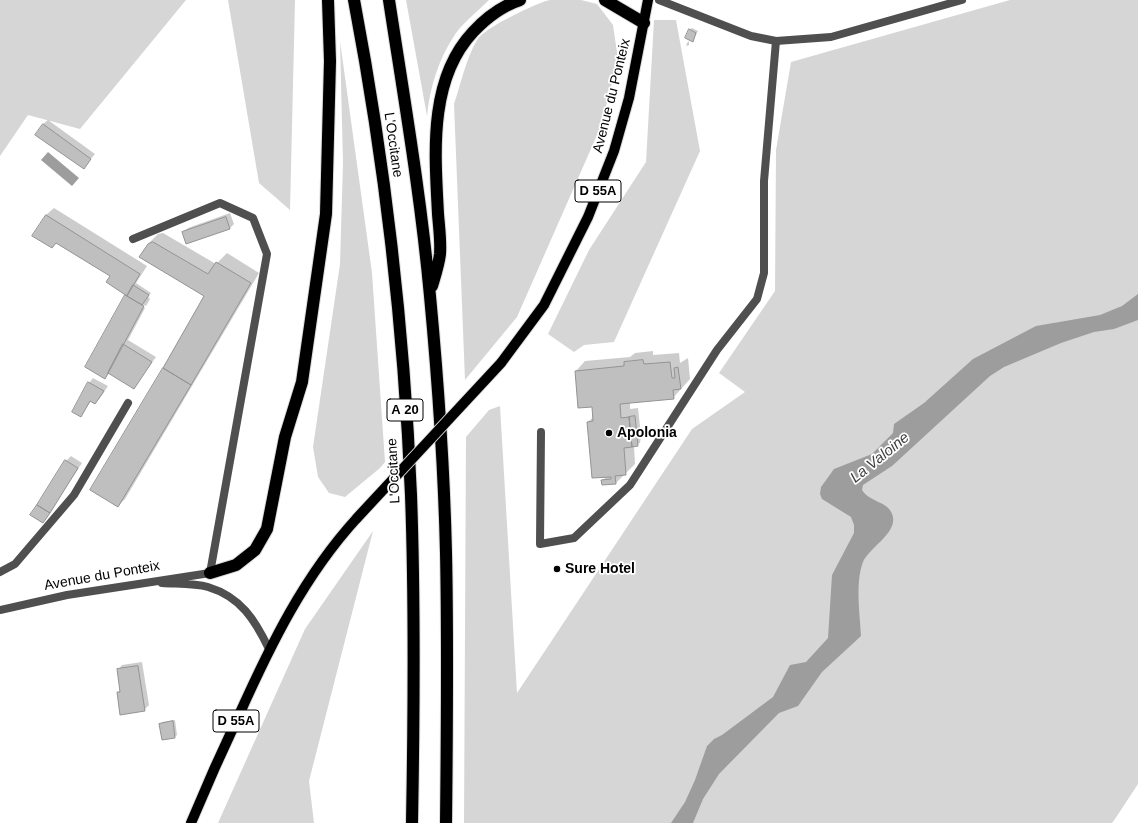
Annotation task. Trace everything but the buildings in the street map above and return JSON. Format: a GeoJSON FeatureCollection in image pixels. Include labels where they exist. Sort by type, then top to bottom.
{"type":"FeatureCollection","features":[{"type":"Feature","properties":{"kind":"highway"},"geometry":{"type":"LineString","coordinates":[[210,573],[236,565],[255,550],[267,529],[285,437],[302,382],[326,214],[330,61],[328,0]]}},
{"type":"Feature","properties":{"kind":"highway","name":"L'Occitane"},"geometry":{"type":"LineString","coordinates":[[354,0],[378,141],[401,347],[411,502],[414,717],[412,823]]}},
{"type":"Feature","properties":{"kind":"highway","name":"L'Occitane"},"geometry":{"type":"LineString","coordinates":[[389,0],[419,198],[430,295],[439,418],[446,550],[448,698],[446,823]]}},
{"type":"Feature","properties":{"kind":"highway"},"geometry":{"type":"LineString","coordinates":[[430,295],[440,255],[436,133],[446,77],[454,57],[466,40],[481,24],[496,12],[520,0]]}},
{"type":"Feature","properties":{"kind":"highway"},"geometry":{"type":"LineString","coordinates":[[606,0],[644,23]]}},
{"type":"Feature","properties":{"kind":"main road","name":"Avenue du Ponteix"},"geometry":{"type":"LineString","coordinates":[[269,648],[296,600],[322,560],[336,542],[501,363],[544,305],[588,217],[614,151],[629,98],[648,0]]}},
{"type":"Feature","properties":{"kind":"main road","name":"D 55A"},"geometry":{"type":"LineString","coordinates":[[191,823],[269,648]]}},
{"type":"Feature","properties":{"kind":"street"},"geometry":{"type":"LineString","coordinates":[[659,0],[751,36],[776,41],[831,37],[962,0]]}},
{"type":"Feature","properties":{"kind":"street"},"geometry":{"type":"LineString","coordinates":[[541,432],[540,544],[574,538],[630,485],[717,350],[757,299],[764,273],[764,181],[776,41]]}},
{"type":"Feature","properties":{"kind":"street"},"geometry":{"type":"LineString","coordinates":[[132,240],[220,203],[253,218],[267,254],[210,573]]}},
{"type":"Feature","properties":{"kind":"street"},"geometry":{"type":"LineString","coordinates":[[0,572],[14,564],[74,495],[128,403]]}},
{"type":"Feature","properties":{"kind":"street","name":"Avenue du Ponteix"},"geometry":{"type":"LineString","coordinates":[[0,610],[67,595],[210,573]]}},
{"type":"Feature","properties":{"kind":"street"},"geometry":{"type":"LineString","coordinates":[[147,582],[207,587],[233,597],[250,616],[269,648]]}},
{"type":"Feature","properties":{"kind":"shaded area"},"geometry":{"type":"Polygon","coordinates":[[[0,0],[186,0],[80,129],[28,115],[0,156],[0,0]]]}},
{"type":"Feature","properties":{"kind":"shaded area"},"geometry":{"type":"Polygon","coordinates":[[[228,0],[295,0],[290,210],[259,183],[228,0]]]}},
{"type":"Feature","properties":{"kind":"shaded area"},"geometry":{"type":"Polygon","coordinates":[[[406,0],[489,0],[456,33],[445,52],[433,83],[427,116],[406,0]]]}},
{"type":"Feature","properties":{"kind":"shaded area"},"geometry":{"type":"Polygon","coordinates":[[[550,0],[581,0],[597,4],[613,25],[618,59],[601,126],[517,317],[465,380],[454,104],[464,71],[477,40],[489,29],[499,23],[550,0]]]}},
{"type":"Feature","properties":{"kind":"shaded area"},"geometry":{"type":"Polygon","coordinates":[[[1010,0],[1138,0],[1138,784],[1115,819],[1112,823],[464,823],[466,437],[489,410],[500,406],[517,693],[692,429],[745,392],[719,373],[775,291],[776,150],[791,62],[1010,0]]]}},
{"type":"Feature","properties":{"kind":"shaded area"},"geometry":{"type":"Polygon","coordinates":[[[654,20],[676,20],[700,151],[614,342],[584,345],[574,352],[548,334],[589,250],[646,162],[654,20]]]}},
{"type":"Feature","properties":{"kind":"shaded area"},"geometry":{"type":"Polygon","coordinates":[[[340,41],[372,273],[385,462],[380,468],[345,497],[329,493],[318,477],[313,447],[340,264],[343,163],[340,41]]]}},
{"type":"Feature","properties":{"kind":"shaded area"},"geometry":{"type":"Polygon","coordinates":[[[373,531],[309,781],[314,823],[218,823],[305,629],[373,531]]]}},
{"type":"Feature","properties":{"kind":"water"},"geometry":{"type":"Polygon","coordinates":[[[48,152],[79,178],[72,186],[41,160],[48,152]]]}},
{"type":"Feature","properties":{"kind":"water","name":"La Valoine"},"geometry":{"type":"Polygon","coordinates":[[[1138,294],[1138,320],[1114,329],[1094,332],[1061,343],[1004,367],[990,376],[892,466],[863,485],[862,490],[866,494],[888,508],[893,517],[893,523],[886,535],[863,562],[859,579],[861,636],[822,672],[798,706],[779,713],[719,774],[703,799],[693,823],[671,823],[685,802],[695,780],[707,746],[714,739],[722,735],[773,697],[790,665],[806,662],[828,638],[832,575],[854,533],[854,525],[851,517],[822,499],[820,494],[821,487],[834,469],[872,454],[893,433],[894,424],[924,403],[973,359],[1036,326],[1100,315],[1122,306],[1138,294]]]}},
{"type":"Feature","properties":{"kind":"place","name":"Apolonia"},"geometry":{"type":"Point","coordinates":[609,433]}},
{"type":"Feature","properties":{"kind":"place","name":"Sure Hotel"},"geometry":{"type":"Point","coordinates":[557,569]}}]}
